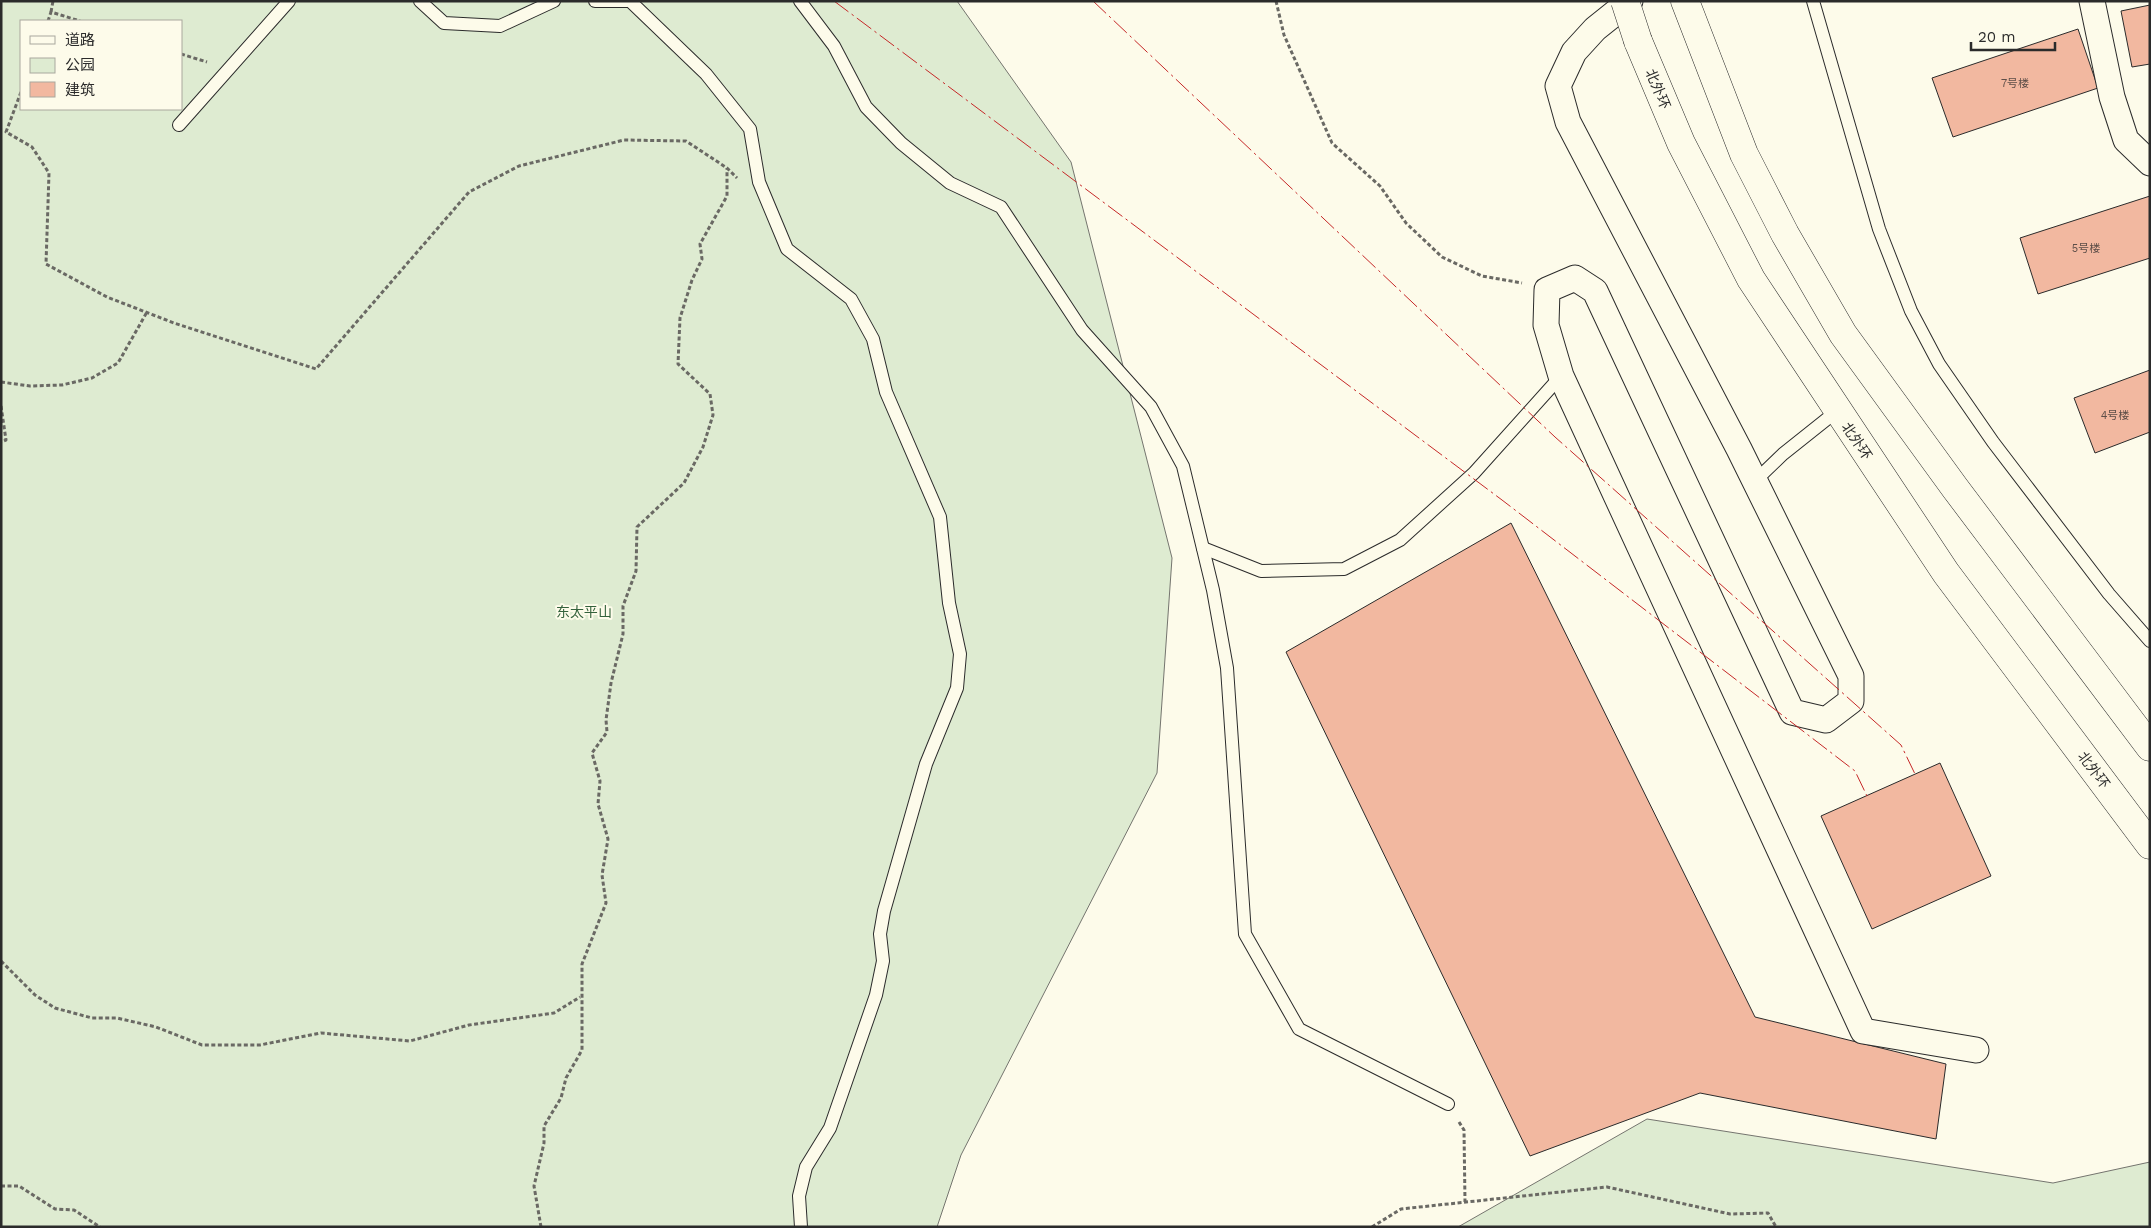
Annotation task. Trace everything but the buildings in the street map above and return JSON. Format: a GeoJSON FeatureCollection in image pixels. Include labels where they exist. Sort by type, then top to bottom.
{"type":"FeatureCollection","features":[{"type":"Feature","properties":{"kind":"highway","name":"北外环"},"geometry":{"type":"LineString","coordinates":[[1625,1],[1638,41],[1681,143],[1751,279],[1946,573],[2150,845]]}},
{"type":"Feature","properties":{"kind":"highway"},"geometry":{"type":"LineString","coordinates":[[1688,12],[1744,154],[1785,234],[1842,334],[2150,747]]}},
{"type":"Feature","properties":{"kind":"street"},"geometry":{"type":"LineString","coordinates":[[1630,1],[1595,29],[1574,52],[1558,86],[1568,122],[1755,481],[1851,676],[1851,701],[1826,720],[1792,712],[1595,290],[1575,278],[1547,290],[1546,325],[1561,376],[1863,1031],[1976,1050]]}},
{"type":"Feature","properties":{"kind":"street"},"geometry":{"type":"LineString","coordinates":[[2092,1],[2112,97],[2126,140],[2150,163]]}},
{"type":"Feature","properties":{"kind":"lane"},"geometry":{"type":"LineString","coordinates":[[180,125],[289,1]]}},
{"type":"Feature","properties":{"kind":"lane"},"geometry":{"type":"LineString","coordinates":[[420,1],[444,22],[500,26],[554,1]]}},
{"type":"Feature","properties":{"kind":"lane"},"geometry":{"type":"LineString","coordinates":[[595,1],[628,1],[706,74],[750,129],[759,182],[788,249],[850,299],[873,339],[886,392],[940,517],[949,603],[960,654],[957,688],[926,764],[884,910],[880,934],[883,961],[876,995],[830,1128],[806,1167],[798,1196],[801,1227]]}},
{"type":"Feature","properties":{"kind":"lane"},"geometry":{"type":"LineString","coordinates":[[800,1],[834,46],[866,107],[901,143],[950,183],[1001,207],[1082,330],[1151,407],[1183,466],[1203,548],[1227,668],[1245,934],[1299,1029],[1448,1104]]}},
{"type":"Feature","properties":{"kind":"lane"},"geometry":{"type":"LineString","coordinates":[[1813,1],[1879,229],[1911,311],[1938,364],[1993,442],[2109,594],[2150,641]]}},
{"type":"Feature","properties":{"kind":"lane"},"geometry":{"type":"LineString","coordinates":[[1203,548],[1261,571],[1344,569],[1400,540],[1474,473],[1561,376]]}},
{"type":"Feature","properties":{"kind":"lane"},"geometry":{"type":"LineString","coordinates":[[1755,481],[1783,454],[1837,411]]}},
{"type":"Feature","properties":{"kind":"path"},"geometry":{"type":"LineString","coordinates":[[48,20],[54,1]]}},
{"type":"Feature","properties":{"kind":"path"},"geometry":{"type":"LineString","coordinates":[[1276,1],[1284,35],[1332,143],[1380,186],[1406,223],[1442,257],[1482,276],[1554,287]]}},
{"type":"Feature","properties":{"kind":"path"},"geometry":{"type":"LineString","coordinates":[[51,12],[77,20]]}},
{"type":"Feature","properties":{"kind":"path"},"geometry":{"type":"LineString","coordinates":[[20,95],[6,132],[32,147],[48,174],[46,264],[107,298],[316,369],[469,192],[519,166],[624,140],[677,140],[686,141],[727,168],[741,182]]}},
{"type":"Feature","properties":{"kind":"path"},"geometry":{"type":"LineString","coordinates":[[541,1227],[534,1186],[544,1143],[544,1126],[560,1098],[566,1078],[582,1050],[580,997],[582,964],[606,903],[602,875],[608,839],[598,804],[600,781],[592,753],[608,732],[606,720],[611,684],[623,634],[623,606],[636,571],[637,527],[684,483],[704,448],[713,415],[710,394],[678,364],[680,318],[692,280],[702,259],[700,244],[727,196],[727,168]]}},
{"type":"Feature","properties":{"kind":"path"},"geometry":{"type":"LineString","coordinates":[[1,382],[30,386],[62,385],[92,378],[118,363],[147,312]]}},
{"type":"Feature","properties":{"kind":"path"},"geometry":{"type":"LineString","coordinates":[[1,406],[6,440],[1,442]]}},
{"type":"Feature","properties":{"kind":"path"},"geometry":{"type":"LineString","coordinates":[[1,961],[35,995],[55,1008],[92,1018],[117,1018],[156,1028],[202,1045],[260,1046],[321,1033],[410,1041],[469,1025],[554,1013],[580,997]]}},
{"type":"Feature","properties":{"kind":"path"},"geometry":{"type":"LineString","coordinates":[[1448,1104],[1464,1130],[1465,1202]]}},
{"type":"Feature","properties":{"kind":"path"},"geometry":{"type":"LineString","coordinates":[[1,1186],[19,1186],[55,1209],[74,1210],[100,1227]]}},
{"type":"Feature","properties":{"kind":"path"},"geometry":{"type":"LineString","coordinates":[[1372,1227],[1401,1209],[1607,1187],[1730,1214],[1768,1213],[1776,1227]]}},
{"type":"Feature","properties":{"kind":"green space","name":"东太平山"},"geometry":{"type":"Polygon","coordinates":[[[1,1],[957,1],[1071,162],[1172,558],[1157,773],[961,1155],[937,1227],[1,1227],[1,1]]]}},
{"type":"Feature","properties":{"kind":"green space"},"geometry":{"type":"Polygon","coordinates":[[[1647,1119],[2053,1183],[2150,1162],[2150,1227],[1458,1227],[1647,1119]]]}},
{"type":"Feature","properties":{"kind":"power"},"geometry":{"type":"LineString","coordinates":[[834,1],[1502,500],[1855,771],[1867,796]]}},
{"type":"Feature","properties":{"kind":"power"},"geometry":{"type":"LineString","coordinates":[[1093,1],[1555,437],[1901,745],[1915,774]]}}]}
